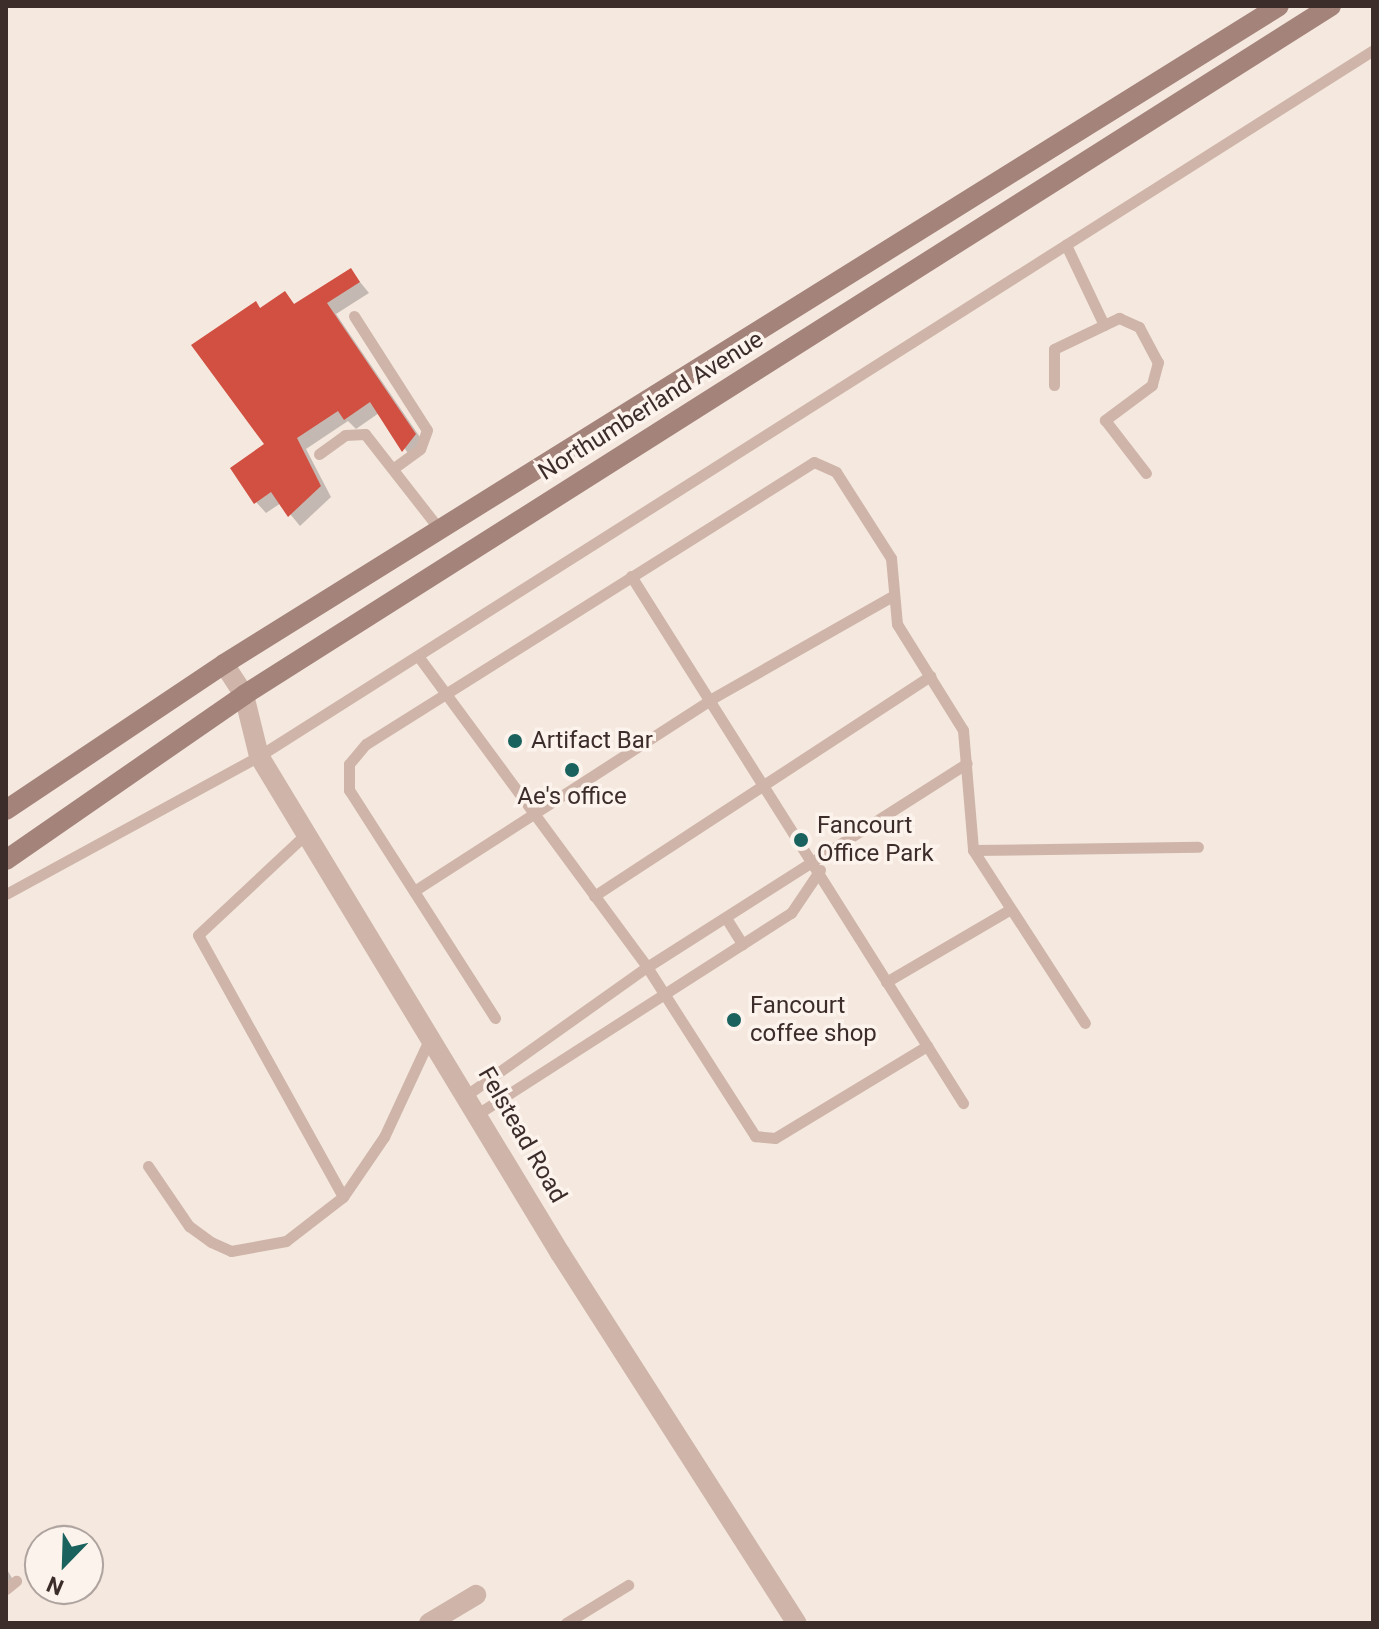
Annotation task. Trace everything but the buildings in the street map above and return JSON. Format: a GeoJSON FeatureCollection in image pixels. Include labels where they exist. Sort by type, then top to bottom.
{"type":"FeatureCollection","features":[{"type":"Feature","properties":{"kind":"main road","name":"Northumberland Avenue"},"geometry":{"type":"LineString","coordinates":[[6,810],[224,664],[1279,6]]}},
{"type":"Feature","properties":{"kind":"main road","name":"Northumberland Avenue"},"geometry":{"type":"LineString","coordinates":[[6,860],[244,695],[1331,6]]}},
{"type":"Feature","properties":{"kind":"street","name":"Felstead Road"},"geometry":{"type":"LineString","coordinates":[[224,664],[244,695],[259,756],[432,1034],[560,1253],[797,1623]]}},
{"type":"Feature","properties":{"kind":"street"},"geometry":{"type":"LineString","coordinates":[[429,1623],[476,1595]]}},
{"type":"Feature","properties":{"kind":"lane"},"geometry":{"type":"LineString","coordinates":[[6,894],[259,756],[1373,50]]}},
{"type":"Feature","properties":{"kind":"lane"},"geometry":{"type":"LineString","coordinates":[[1066,245],[1104,325]]}},
{"type":"Feature","properties":{"kind":"lane"},"geometry":{"type":"LineString","coordinates":[[354,316],[427,430],[420,449],[395,467]]}},
{"type":"Feature","properties":{"kind":"lane"},"geometry":{"type":"LineString","coordinates":[[1054,385],[1054,349],[1119,318],[1139,327],[1158,362],[1152,385],[1105,420],[1146,473]]}},
{"type":"Feature","properties":{"kind":"lane"},"geometry":{"type":"LineString","coordinates":[[319,454],[345,435],[365,434],[395,467],[440,530]]}},
{"type":"Feature","properties":{"kind":"lane"},"geometry":{"type":"LineString","coordinates":[[495,1018],[414,891],[347,777],[366,744],[814,462],[836,472],[891,558],[897,624],[963,730],[973,850],[1085,1023]]}},
{"type":"Feature","properties":{"kind":"lane"},"geometry":{"type":"LineString","coordinates":[[631,576],[713,698],[815,870],[963,1103]]}},
{"type":"Feature","properties":{"kind":"lane"},"geometry":{"type":"LineString","coordinates":[[414,891],[713,698],[894,595]]}},
{"type":"Feature","properties":{"kind":"lane"},"geometry":{"type":"LineString","coordinates":[[418,656],[647,967],[748,1129],[766,1140],[927,1046]]}},
{"type":"Feature","properties":{"kind":"lane"},"geometry":{"type":"LineString","coordinates":[[594,896],[762,781],[930,676]]}},
{"type":"Feature","properties":{"kind":"lane"},"geometry":{"type":"LineString","coordinates":[[479,1113],[791,913],[824,858],[967,763]]}},
{"type":"Feature","properties":{"kind":"lane"},"geometry":{"type":"LineString","coordinates":[[307,833],[198,935],[343,1197]]}},
{"type":"Feature","properties":{"kind":"lane"},"geometry":{"type":"LineString","coordinates":[[973,850],[1198,847]]}},
{"type":"Feature","properties":{"kind":"lane"},"geometry":{"type":"LineString","coordinates":[[468,1094],[647,967],[726,918],[815,870]]}},
{"type":"Feature","properties":{"kind":"lane"},"geometry":{"type":"LineString","coordinates":[[886,982],[1009,910]]}},
{"type":"Feature","properties":{"kind":"lane"},"geometry":{"type":"LineString","coordinates":[[726,918],[742,944]]}},
{"type":"Feature","properties":{"kind":"lane"},"geometry":{"type":"LineString","coordinates":[[148,1166],[189,1226],[231,1251],[286,1241],[343,1197],[384,1137],[432,1034]]}},
{"type":"Feature","properties":{"kind":"lane"},"geometry":{"type":"LineString","coordinates":[[566,1623],[628,1585]]}},
{"type":"Feature","properties":{"kind":"place","name":"Artifact Bar"},"geometry":{"type":"Point","coordinates":[515,741]}},
{"type":"Feature","properties":{"kind":"place","name":"Ae's office"},"geometry":{"type":"Point","coordinates":[572,770]}},
{"type":"Feature","properties":{"kind":"place","name":"Fancourt Office Park"},"geometry":{"type":"Point","coordinates":[801,840]}},
{"type":"Feature","properties":{"kind":"place","name":"Fancourt coffee shop"},"geometry":{"type":"Point","coordinates":[734,1020]}}]}
